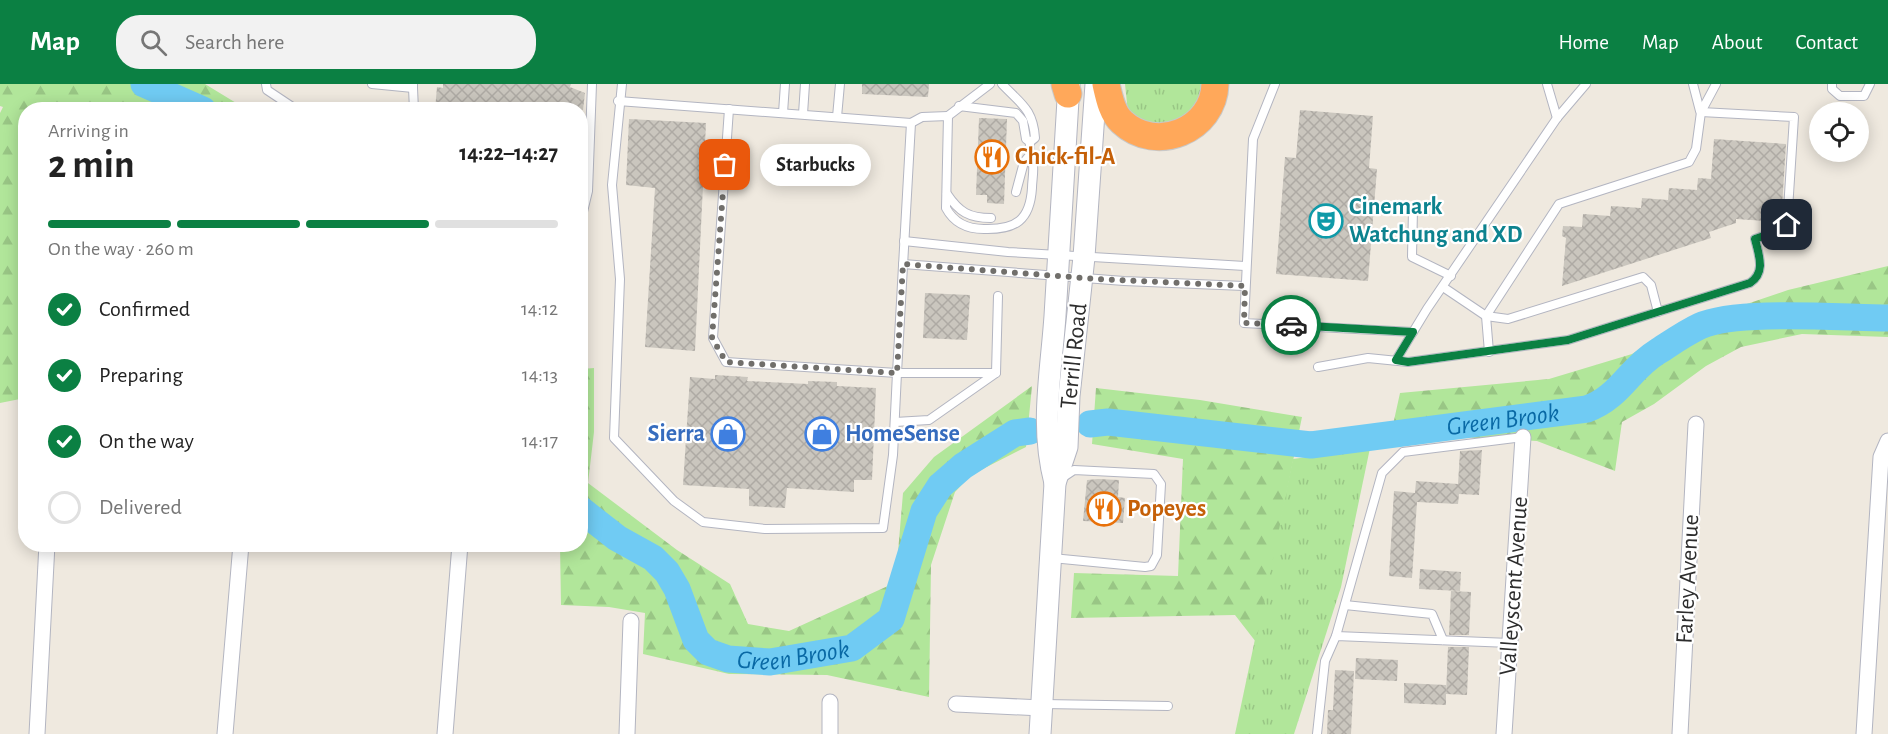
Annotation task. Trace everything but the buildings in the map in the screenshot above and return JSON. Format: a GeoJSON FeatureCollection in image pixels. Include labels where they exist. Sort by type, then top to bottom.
{"type":"FeatureCollection","features":[{"type":"Feature","properties":{"kind":"highway"},"geometry":{"type":"LineString","coordinates":[[1106,84],[1109,100],[1123,123],[1142,133],[1166,137],[1199,124],[1214,100],[1215,84]]}},
{"type":"Feature","properties":{"kind":"street","name":"Terrill Road"},"geometry":{"type":"LineString","coordinates":[[1040,734],[1057,450],[1069,396],[1083,267],[1095,84]]}},
{"type":"Feature","properties":{"kind":"street","name":"Terrill Road"},"geometry":{"type":"LineString","coordinates":[[1057,450],[1047,401],[1058,265],[1067,87]]}},
{"type":"Feature","properties":{"kind":"street","name":"Farley Avenue"},"geometry":{"type":"LineString","coordinates":[[1680,734],[1696,424]]}},
{"type":"Feature","properties":{"kind":"street","name":"Valleyscent Avenue"},"geometry":{"type":"LineString","coordinates":[[1504,734],[1523,437]]}},
{"type":"Feature","properties":{"kind":"street"},"geometry":{"type":"LineString","coordinates":[[1864,734],[1881,457],[1888,441]]}},
{"type":"Feature","properties":{"kind":"street"},"geometry":{"type":"LineString","coordinates":[[37,734],[47,552]]}},
{"type":"Feature","properties":{"kind":"street"},"geometry":{"type":"LineString","coordinates":[[225,734],[240,552]]}},
{"type":"Feature","properties":{"kind":"street"},"geometry":{"type":"LineString","coordinates":[[446,734],[459,552]]}},
{"type":"Feature","properties":{"kind":"street"},"geometry":{"type":"LineString","coordinates":[[627,734],[631,621]]}},
{"type":"Feature","properties":{"kind":"street"},"geometry":{"type":"LineString","coordinates":[[830,702],[830,734]]}},
{"type":"Feature","properties":{"kind":"street"},"geometry":{"type":"LineString","coordinates":[[956,704],[1042,706]]}},
{"type":"Feature","properties":{"kind":"lane"},"geometry":{"type":"LineString","coordinates":[[266,84],[267,90],[285,102]]}},
{"type":"Feature","properties":{"kind":"lane"},"geometry":{"type":"LineString","coordinates":[[372,84],[413,86],[414,102]]}},
{"type":"Feature","properties":{"kind":"lane"},"geometry":{"type":"LineString","coordinates":[[588,191],[592,84]]}},
{"type":"Feature","properties":{"kind":"lane"},"geometry":{"type":"LineString","coordinates":[[622,84],[618,101],[612,185],[620,279],[614,438],[674,501],[703,522],[765,529],[884,528],[895,422],[911,123]]}},
{"type":"Feature","properties":{"kind":"lane"},"geometry":{"type":"LineString","coordinates":[[783,113],[785,84]]}},
{"type":"Feature","properties":{"kind":"lane"},"geometry":{"type":"LineString","coordinates":[[803,114],[805,84]]}},
{"type":"Feature","properties":{"kind":"lane"},"geometry":{"type":"LineString","coordinates":[[837,117],[840,84]]}},
{"type":"Feature","properties":{"kind":"lane"},"geometry":{"type":"LineString","coordinates":[[990,84],[958,106],[948,117],[945,203],[950,216],[966,228],[993,230],[1008,227],[1024,217],[1029,207],[1033,164],[1029,156],[1030,142],[1035,138],[1034,120],[1026,106],[1005,87]]}},
{"type":"Feature","properties":{"kind":"lane"},"geometry":{"type":"LineString","coordinates":[[1275,84],[1253,139],[1244,323],[1413,332]]}},
{"type":"Feature","properties":{"kind":"lane"},"geometry":{"type":"LineString","coordinates":[[1547,84],[1557,118]]}},
{"type":"Feature","properties":{"kind":"lane"},"geometry":{"type":"LineString","coordinates":[[1396,360],[1557,118],[1586,84]]}},
{"type":"Feature","properties":{"kind":"lane"},"geometry":{"type":"LineString","coordinates":[[1693,84],[1701,112]]}},
{"type":"Feature","properties":{"kind":"lane"},"geometry":{"type":"LineString","coordinates":[[1489,352],[1486,316],[1559,204],[1689,162],[1696,149],[1701,112],[1716,84]]}},
{"type":"Feature","properties":{"kind":"lane"},"geometry":{"type":"LineString","coordinates":[[1832,84],[1835,93],[1840,96],[1864,96],[1870,84]]}},
{"type":"Feature","properties":{"kind":"lane"},"geometry":{"type":"LineString","coordinates":[[618,101],[911,123],[922,117],[948,117]]}},
{"type":"Feature","properties":{"kind":"lane"},"geometry":{"type":"LineString","coordinates":[[958,106],[1016,113],[1023,122],[1026,139],[1030,142]]}},
{"type":"Feature","properties":{"kind":"lane"},"geometry":{"type":"LineString","coordinates":[[729,109],[712,338],[726,362],[897,373],[996,372]]}},
{"type":"Feature","properties":{"kind":"lane"},"geometry":{"type":"LineString","coordinates":[[1318,367],[1368,358],[1408,362],[1568,340],[1750,283],[1760,274],[1761,266],[1755,239],[1784,229],[1787,225],[1794,117],[1701,112]]}},
{"type":"Feature","properties":{"kind":"lane"},"geometry":{"type":"LineString","coordinates":[[1016,192],[1024,162],[1029,156]]}},
{"type":"Feature","properties":{"kind":"lane"},"geometry":{"type":"LineString","coordinates":[[947,194],[962,213],[973,217],[991,218]]}},
{"type":"Feature","properties":{"kind":"lane"},"geometry":{"type":"LineString","coordinates":[[1413,209],[1412,257],[1451,276]]}},
{"type":"Feature","properties":{"kind":"lane"},"geometry":{"type":"LineString","coordinates":[[904,241],[1083,267],[1245,266]]}},
{"type":"Feature","properties":{"kind":"lane"},"geometry":{"type":"LineString","coordinates":[[903,264],[1058,265],[1245,286]]}},
{"type":"Feature","properties":{"kind":"lane"},"geometry":{"type":"LineString","coordinates":[[1443,287],[1486,316],[1508,319],[1643,277],[1651,285],[1658,312]]}},
{"type":"Feature","properties":{"kind":"lane"},"geometry":{"type":"LineString","coordinates":[[996,372],[998,296]]}},
{"type":"Feature","properties":{"kind":"lane"},"geometry":{"type":"LineString","coordinates":[[895,422],[929,420],[996,372]]}},
{"type":"Feature","properties":{"kind":"lane"},"geometry":{"type":"LineString","coordinates":[[1317,734],[1324,661],[1336,636],[1382,473],[1403,452],[1523,437]]}},
{"type":"Feature","properties":{"kind":"lane"},"geometry":{"type":"LineString","coordinates":[[1050,558],[1145,567],[1151,566],[1157,555],[1161,484],[1154,474],[1074,470],[1055,483]]}},
{"type":"Feature","properties":{"kind":"lane"},"geometry":{"type":"LineString","coordinates":[[1345,605],[1432,614],[1443,640]]}},
{"type":"Feature","properties":{"kind":"lane"},"geometry":{"type":"LineString","coordinates":[[1336,636],[1510,642]]}},
{"type":"Feature","properties":{"kind":"lane"},"geometry":{"type":"LineString","coordinates":[[1042,706],[1167,706]]}},
{"type":"Feature","properties":{"kind":"green space"},"geometry":{"type":"Polygon","coordinates":[[[0,84],[205,84],[235,102],[18,102],[18,399],[0,403],[0,113],[3,107],[0,106],[0,84]]]}},
{"type":"Feature","properties":{"kind":"green space"},"geometry":{"type":"Polygon","coordinates":[[[1125,84],[1209,84],[1205,101],[1171,127],[1148,126],[1128,113],[1125,84]]]}},
{"type":"Feature","properties":{"kind":"green space"},"geometry":{"type":"Polygon","coordinates":[[[1888,266],[1888,337],[1802,334],[1741,347],[1706,366],[1654,404],[1622,422],[1615,471],[1537,441],[1463,437],[1389,443],[1400,393],[1549,379],[1632,354],[1673,329],[1788,290],[1888,266]]]}},
{"type":"Feature","properties":{"kind":"green space"},"geometry":{"type":"Polygon","coordinates":[[[588,368],[594,368],[594,432],[588,483],[588,368]]]}},
{"type":"Feature","properties":{"kind":"green space"},"geometry":{"type":"Polygon","coordinates":[[[1032,386],[1026,447],[971,475],[955,492],[931,565],[929,697],[827,675],[729,674],[643,654],[645,613],[609,607],[561,605],[560,552],[588,552],[588,483],[677,550],[730,584],[748,624],[789,631],[890,585],[897,564],[903,493],[934,457],[1032,386]]]}},
{"type":"Feature","properties":{"kind":"green space"},"geometry":{"type":"Polygon","coordinates":[[[1096,388],[1200,400],[1302,417],[1256,642],[1235,615],[1071,618],[1074,573],[1178,576],[1183,459],[1092,444],[1096,388]]]}},
{"type":"Feature","properties":{"kind":"green space"},"geometry":{"type":"Polygon","coordinates":[[[1370,448],[1341,587],[1294,734],[1235,734],[1293,459],[1370,448]]]}},
{"type":"Feature","properties":{"kind":"waterway","name":"Green Brook"},"geometry":{"type":"LineString","coordinates":[[144,84],[185,102]]}},
{"type":"Feature","properties":{"kind":"waterway","name":"Green Brook"},"geometry":{"type":"LineString","coordinates":[[1090,424],[1108,422],[1311,445],[1587,409],[1608,397],[1647,359],[1700,326],[1717,321],[1764,316],[1888,318]]}},
{"type":"Feature","properties":{"kind":"waterway","name":"Green Brook"},"geometry":{"type":"LineString","coordinates":[[588,515],[617,538],[653,558],[667,572],[677,589],[696,640],[708,652],[728,659],[770,662],[852,648],[891,619],[924,511],[940,486],[963,466],[1015,433],[1030,431]]}},
{"type":"Feature","properties":{"kind":"way so far"},"geometry":{"type":"LineString","coordinates":[[725,165],[712,338],[726,362],[897,373],[903,264],[1097,279],[1245,286],[1244,323],[1291,325]]}},
{"type":"Feature","properties":{"kind":"place","name":"Chick-fil-A"},"geometry":{"type":"Point","coordinates":[992,157]}},
{"type":"Feature","properties":{"kind":"place","name":"Starbucks"},"geometry":{"type":"Point","coordinates":[725,165]}},
{"type":"Feature","properties":{"kind":"place","name":"Cinemark Watchung and XD"},"geometry":{"type":"Point","coordinates":[1326,221]}},
{"type":"Feature","properties":{"kind":"place","name":"Sierra"},"geometry":{"type":"Point","coordinates":[728,434]}},
{"type":"Feature","properties":{"kind":"place","name":"HomeSense"},"geometry":{"type":"Point","coordinates":[822,434]}},
{"type":"Feature","properties":{"kind":"place","name":"Popeyes"},"geometry":{"type":"Point","coordinates":[1104,509]}},
{"type":"Feature","properties":{"kind":"route"},"geometry":{"type":"LineString","coordinates":[[1291,325],[1413,332],[1396,360],[1408,362],[1568,340],[1750,283],[1760,274],[1761,266],[1755,239],[1784,229],[1787,225]]}}]}
